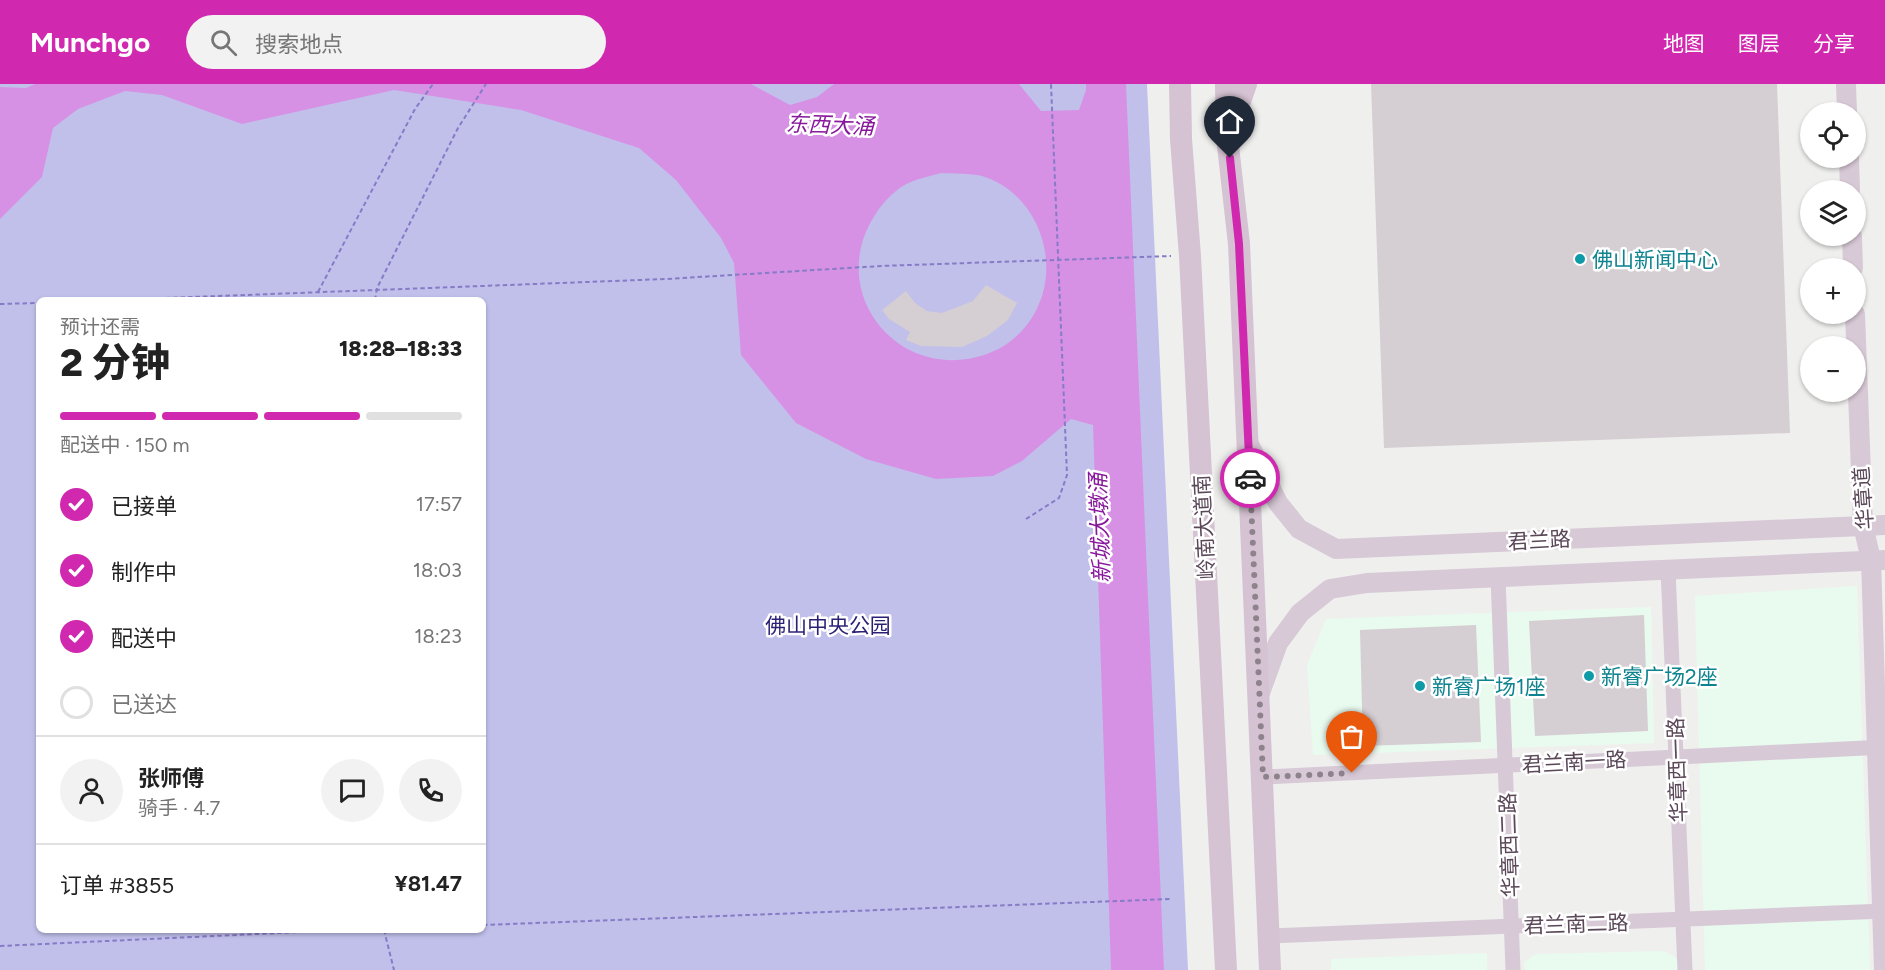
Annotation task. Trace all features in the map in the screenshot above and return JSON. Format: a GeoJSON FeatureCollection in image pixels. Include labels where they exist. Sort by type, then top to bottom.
{"type":"FeatureCollection","features":[{"type":"Feature","properties":{"kind":"main road"},"geometry":{"type":"LineString","coordinates":[[1171,84],[1181,139]]}},
{"type":"Feature","properties":{"kind":"main road","name":"岭南大道南"},"geometry":{"type":"LineString","coordinates":[[1180,84],[1181,139],[1190,256],[1226,970]]}},
{"type":"Feature","properties":{"kind":"main road"},"geometry":{"type":"LineString","coordinates":[[1226,84],[1227,136],[1239,244],[1260,693],[1270,970]]}},
{"type":"Feature","properties":{"kind":"main road"},"geometry":{"type":"LineString","coordinates":[[1227,136],[1246,84]]}},
{"type":"Feature","properties":{"kind":"street"},"geometry":{"type":"LineString","coordinates":[[1846,84],[1847,102]]}},
{"type":"Feature","properties":{"kind":"street","name":"华章道"},"geometry":{"type":"LineString","coordinates":[[1855,324],[1863,525],[1878,560],[1884,970]]}},
{"type":"Feature","properties":{"kind":"street","name":"君兰路"},"geometry":{"type":"LineString","coordinates":[[1248,442],[1278,503],[1299,529],[1336,549],[1885,525]]}},
{"type":"Feature","properties":{"kind":"street","name":"君兰路"},"geometry":{"type":"LineString","coordinates":[[1260,693],[1278,643],[1300,614],[1330,589],[1367,583],[1878,560]]}},
{"type":"Feature","properties":{"kind":"street","name":"华章西一路"},"geometry":{"type":"LineString","coordinates":[[1668,569],[1685,970]]}},
{"type":"Feature","properties":{"kind":"street","name":"华章西二路"},"geometry":{"type":"LineString","coordinates":[[1498,577],[1514,970]]}},
{"type":"Feature","properties":{"kind":"street","name":"君兰南一路"},"geometry":{"type":"LineString","coordinates":[[1263,777],[1880,747]]}},
{"type":"Feature","properties":{"kind":"street","name":"君兰南二路"},"geometry":{"type":"LineString","coordinates":[[1268,936],[1883,911]]}},
{"type":"Feature","properties":{"kind":"path"},"geometry":{"type":"LineString","coordinates":[[318,292],[415,109],[433,84]]}},
{"type":"Feature","properties":{"kind":"path"},"geometry":{"type":"LineString","coordinates":[[376,297],[378,288],[458,128],[486,84]]}},
{"type":"Feature","properties":{"kind":"path"},"geometry":{"type":"LineString","coordinates":[[1026,519],[1059,498],[1068,475],[1051,84]]}},
{"type":"Feature","properties":{"kind":"path"},"geometry":{"type":"LineString","coordinates":[[190,297],[704,277],[881,266],[1190,256]]}},
{"type":"Feature","properties":{"kind":"path"},"geometry":{"type":"LineString","coordinates":[[0,304],[36,303]]}},
{"type":"Feature","properties":{"kind":"path"},"geometry":{"type":"LineString","coordinates":[[486,925],[1171,899]]}},
{"type":"Feature","properties":{"kind":"path"},"geometry":{"type":"LineString","coordinates":[[0,946],[277,933]]}},
{"type":"Feature","properties":{"kind":"path"},"geometry":{"type":"LineString","coordinates":[[385,933],[394,970]]}},
{"type":"Feature","properties":{"kind":"shaded area"},"geometry":{"type":"Polygon","coordinates":[[[1857,586],[1870,970],[1705,970],[1695,596],[1857,586]]]}},
{"type":"Feature","properties":{"kind":"shaded area"},"geometry":{"type":"Polygon","coordinates":[[[1651,607],[1654,743],[1313,755],[1307,665],[1326,619],[1651,607]]]}},
{"type":"Feature","properties":{"kind":"shaded area"},"geometry":{"type":"Polygon","coordinates":[[[1665,951],[1679,960],[1680,970],[1525,970],[1524,962],[1536,954],[1665,951]]]}},
{"type":"Feature","properties":{"kind":"shaded area"},"geometry":{"type":"Polygon","coordinates":[[[1487,953],[1487,970],[1331,970],[1331,959],[1487,953]]]}},
{"type":"Feature","properties":{"kind":"green space","name":"佛山中央公园"},"geometry":{"type":"Polygon","coordinates":[[[0,84],[1147,84],[1188,970],[0,970],[0,84]]]}},
{"type":"Feature","properties":{"kind":"water"},"geometry":{"type":"Polygon","coordinates":[[[35,84],[751,84],[790,105],[817,97],[834,84],[1019,84],[1041,111],[1079,110],[1086,84],[1126,84],[1164,970],[1111,970],[1093,425],[1071,419],[1022,461],[993,476],[936,479],[866,459],[796,423],[741,355],[734,263],[721,238],[676,180],[639,148],[521,110],[394,90],[242,124],[162,95],[125,91],[78,109],[53,128],[42,177],[0,219],[0,87],[26,88],[35,84]],[[941,173],[911,182],[886,200],[875,215],[862,244],[859,273],[865,301],[878,324],[899,343],[924,356],[953,360],[994,351],[1020,333],[1033,316],[1042,296],[1046,278],[1046,260],[1043,241],[1036,224],[1027,208],[1015,194],[982,176],[941,173]]]}},
{"type":"Feature","properties":{"kind":"building","name":"佛山新闻中心"},"geometry":{"type":"Polygon","coordinates":[[[1371,84],[1777,84],[1790,433],[1384,448],[1371,84]]]}},
{"type":"Feature","properties":{"kind":"building"},"geometry":{"type":"Polygon","coordinates":[[[986,285],[1017,303],[1008,320],[987,336],[962,347],[921,346],[906,340],[910,332],[889,319],[882,310],[906,291],[915,303],[927,311],[942,313],[973,301],[986,285]]]}},
{"type":"Feature","properties":{"kind":"building","name":"新睿广场2座"},"geometry":{"type":"Polygon","coordinates":[[[1644,615],[1648,731],[1535,736],[1529,621],[1644,615]]]}},
{"type":"Feature","properties":{"kind":"building","name":"新睿广场1座"},"geometry":{"type":"Polygon","coordinates":[[[1476,625],[1481,742],[1363,746],[1360,630],[1476,625]]]}},
{"type":"Feature","properties":{"kind":"way so far"},"geometry":{"type":"LineString","coordinates":[[1250,478],[1263,777],[1352,773]]}},
{"type":"Feature","properties":{"kind":"place","name":"佛山新闻中心"},"geometry":{"type":"Point","coordinates":[1580,259]}},
{"type":"Feature","properties":{"kind":"place","name":"新睿广场2座"},"geometry":{"type":"Point","coordinates":[1589,676]}},
{"type":"Feature","properties":{"kind":"place","name":"新睿广场1座"},"geometry":{"type":"Point","coordinates":[1420,686]}},
{"type":"Feature","properties":{"kind":"route"},"geometry":{"type":"LineString","coordinates":[[1230,158],[1239,244],[1250,478]]}},
{"type":"Feature","properties":{"kind":"water label","name":"东西大涌"},"geometry":{"type":"Point","coordinates":[830,125]}},
{"type":"Feature","properties":{"kind":"water label","name":"新城大墩涌"},"geometry":{"type":"Point","coordinates":[1100,528]}}]}
